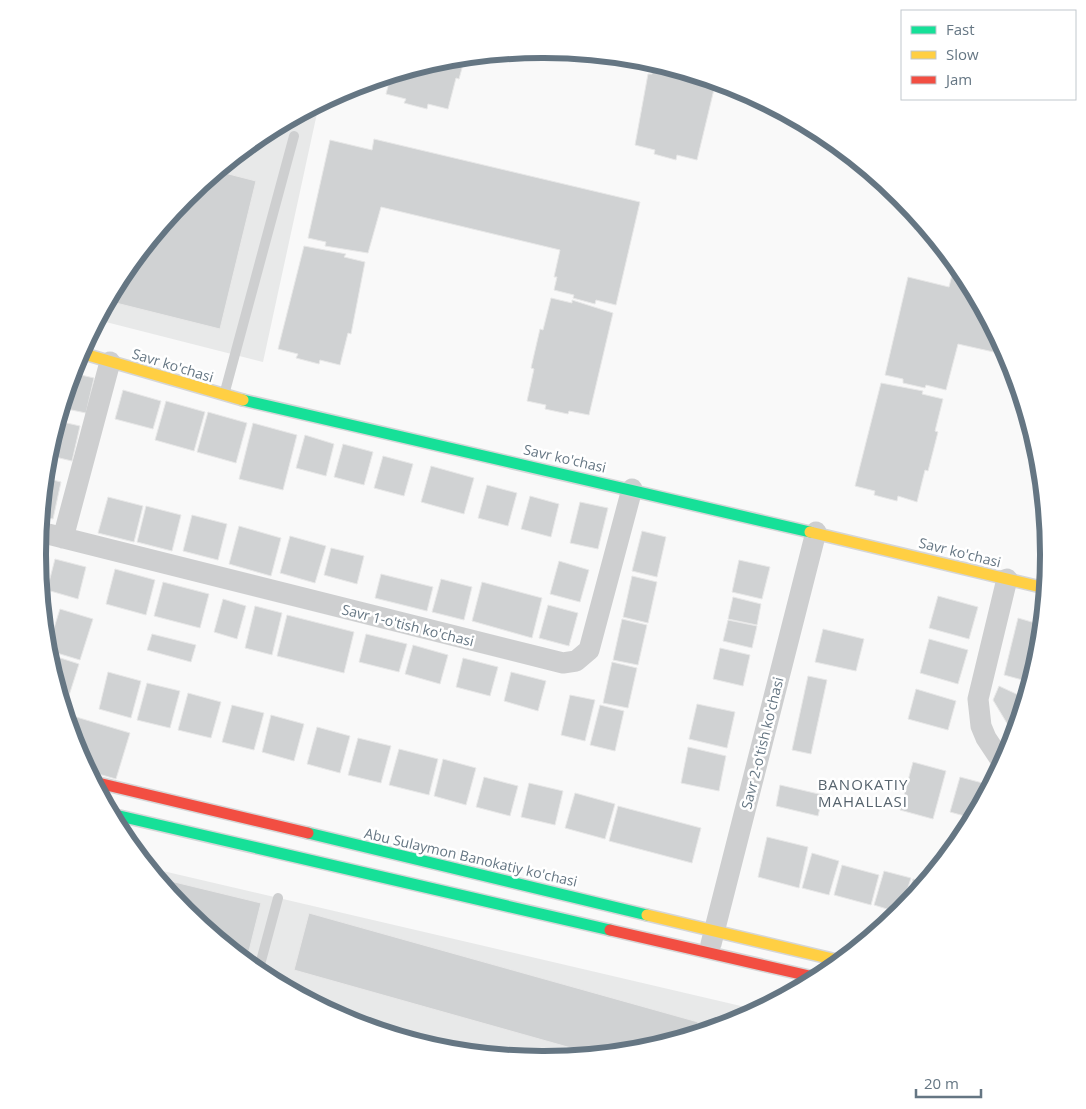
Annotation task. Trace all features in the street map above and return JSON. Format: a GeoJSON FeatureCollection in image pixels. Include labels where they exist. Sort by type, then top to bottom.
{"type":"FeatureCollection","features":[{"type":"Feature","properties":{"kind":"main road","name":"Savr ko'chasi"},"geometry":{"type":"LineString","coordinates":[[88,355],[224,396],[816,532],[1039,587]]}},
{"type":"Feature","properties":{"kind":"main road","name":"Abu Sulaymon Banokatiy ko'chasi"},"geometry":{"type":"LineString","coordinates":[[103,784],[831,959]]}},
{"type":"Feature","properties":{"kind":"main road"},"geometry":{"type":"LineString","coordinates":[[121,816],[807,976]]}},
{"type":"Feature","properties":{"kind":"street"},"geometry":{"type":"LineString","coordinates":[[63,538],[110,362]]}},
{"type":"Feature","properties":{"kind":"street","name":"Savr 1-o'tish ko'chasi"},"geometry":{"type":"LineString","coordinates":[[47,534],[563,663],[576,661],[589,650],[632,489]]}},
{"type":"Feature","properties":{"kind":"street","name":"Savr 2-o'tish ko'chasi"},"geometry":{"type":"LineString","coordinates":[[709,954],[816,532]]}},
{"type":"Feature","properties":{"kind":"street"},"geometry":{"type":"LineString","coordinates":[[997,755],[986,738],[981,726],[978,699],[1007,579]]}},
{"type":"Feature","properties":{"kind":"lane"},"geometry":{"type":"LineString","coordinates":[[224,396],[294,136]]}},
{"type":"Feature","properties":{"kind":"lane"},"geometry":{"type":"LineString","coordinates":[[260,963],[278,898]]}},
{"type":"Feature","properties":{"kind":"shaded area"},"geometry":{"type":"Polygon","coordinates":[[[317,112],[263,362],[104,322],[149,252],[192,203],[215,181],[267,141],[317,112]]]}},
{"type":"Feature","properties":{"kind":"shaded area"},"geometry":{"type":"Polygon","coordinates":[[[160,870],[746,1007],[703,1025],[672,1034],[608,1047],[543,1051],[478,1047],[446,1042],[383,1025],[323,1000],[295,985],[267,968],[215,928],[192,906],[160,870]]]}},
{"type":"Feature","properties":{"kind":"building"},"geometry":{"type":"Polygon","coordinates":[[[463,64],[459,79],[456,78],[448,109],[428,104],[427,109],[404,103],[406,99],[386,94],[389,82],[463,64]]]}},
{"type":"Feature","properties":{"kind":"building"},"geometry":{"type":"Polygon","coordinates":[[[653,70],[714,88],[697,160],[677,155],[676,160],[654,154],[655,150],[635,145],[648,74],[652,74],[653,70]]]}},
{"type":"Feature","properties":{"kind":"building"},"geometry":{"type":"Polygon","coordinates":[[[374,139],[640,202],[616,305],[596,300],[595,304],[573,298],[574,295],[554,290],[557,277],[554,277],[560,250],[381,207],[368,253],[325,246],[326,242],[308,238],[330,140],[372,150],[374,139]]]}},
{"type":"Feature","properties":{"kind":"building"},"geometry":{"type":"Polygon","coordinates":[[[225,173],[256,181],[220,329],[115,303],[149,252],[170,227],[192,203],[225,173]]]}},
{"type":"Feature","properties":{"kind":"building"},"geometry":{"type":"Polygon","coordinates":[[[304,246],[346,254],[344,257],[365,262],[351,334],[348,333],[340,365],[320,360],[319,364],[296,358],[298,354],[278,349],[304,246]]]}},
{"type":"Feature","properties":{"kind":"building"},"geometry":{"type":"Polygon","coordinates":[[[952,275],[953,275],[973,306],[997,353],[958,344],[946,390],[926,385],[925,388],[903,383],[903,379],[885,375],[908,277],[949,287],[952,275]]]}},
{"type":"Feature","properties":{"kind":"building"},"geometry":{"type":"Polygon","coordinates":[[[551,298],[572,303],[572,300],[613,313],[589,415],[569,411],[568,414],[545,409],[546,405],[527,401],[534,369],[531,368],[540,329],[543,330],[551,298]]]}},
{"type":"Feature","properties":{"kind":"building"},"geometry":{"type":"Polygon","coordinates":[[[80,375],[94,378],[86,413],[68,409],[80,375]]]}},
{"type":"Feature","properties":{"kind":"building"},"geometry":{"type":"Polygon","coordinates":[[[881,383],[923,391],[922,394],[943,399],[935,431],[938,432],[928,471],[925,470],[917,502],[898,496],[897,501],[874,495],[875,491],[855,486],[881,383]]]}},
{"type":"Feature","properties":{"kind":"building"},"geometry":{"type":"Polygon","coordinates":[[[123,390],[161,401],[153,429],[115,419],[123,390]]]}},
{"type":"Feature","properties":{"kind":"building"},"geometry":{"type":"Polygon","coordinates":[[[166,401],[205,412],[194,451],[155,440],[166,401]]]}},
{"type":"Feature","properties":{"kind":"building"},"geometry":{"type":"Polygon","coordinates":[[[208,412],[247,423],[236,463],[197,452],[208,412]]]}},
{"type":"Feature","properties":{"kind":"building"},"geometry":{"type":"Polygon","coordinates":[[[64,422],[80,426],[72,461],[56,457],[64,422]]]}},
{"type":"Feature","properties":{"kind":"building"},"geometry":{"type":"Polygon","coordinates":[[[253,423],[297,435],[283,490],[239,479],[253,423]]]}},
{"type":"Feature","properties":{"kind":"building"},"geometry":{"type":"Polygon","coordinates":[[[305,435],[334,444],[326,476],[296,468],[305,435]]]}},
{"type":"Feature","properties":{"kind":"building"},"geometry":{"type":"Polygon","coordinates":[[[343,444],[373,452],[364,485],[334,477],[343,444]]]}},
{"type":"Feature","properties":{"kind":"building"},"geometry":{"type":"Polygon","coordinates":[[[383,456],[413,464],[404,496],[374,488],[383,456]]]}},
{"type":"Feature","properties":{"kind":"building"},"geometry":{"type":"Polygon","coordinates":[[[431,466],[474,478],[464,514],[421,502],[431,466]]]}},
{"type":"Feature","properties":{"kind":"building"},"geometry":{"type":"Polygon","coordinates":[[[52,480],[61,482],[53,519],[47,518],[52,480]]]}},
{"type":"Feature","properties":{"kind":"building"},"geometry":{"type":"Polygon","coordinates":[[[487,485],[517,493],[508,526],[478,518],[487,485]]]}},
{"type":"Feature","properties":{"kind":"building"},"geometry":{"type":"Polygon","coordinates":[[[530,496],[559,504],[551,537],[521,529],[530,496]]]}},
{"type":"Feature","properties":{"kind":"building"},"geometry":{"type":"Polygon","coordinates":[[[108,497],[143,506],[134,542],[98,533],[108,497]]]}},
{"type":"Feature","properties":{"kind":"building"},"geometry":{"type":"Polygon","coordinates":[[[580,502],[608,508],[598,549],[570,543],[580,502]]]}},
{"type":"Feature","properties":{"kind":"building"},"geometry":{"type":"Polygon","coordinates":[[[146,506],[181,515],[172,551],[137,542],[146,506]]]}},
{"type":"Feature","properties":{"kind":"building"},"geometry":{"type":"Polygon","coordinates":[[[192,515],[227,524],[218,560],[183,551],[192,515]]]}},
{"type":"Feature","properties":{"kind":"building"},"geometry":{"type":"Polygon","coordinates":[[[239,526],[281,538],[271,576],[229,564],[239,526]]]}},
{"type":"Feature","properties":{"kind":"building"},"geometry":{"type":"Polygon","coordinates":[[[642,531],[666,537],[657,577],[632,571],[642,531]]]}},
{"type":"Feature","properties":{"kind":"building"},"geometry":{"type":"Polygon","coordinates":[[[290,536],[326,546],[315,583],[280,573],[290,536]]]}},
{"type":"Feature","properties":{"kind":"building"},"geometry":{"type":"Polygon","coordinates":[[[331,548],[364,556],[357,584],[324,575],[331,548]]]}},
{"type":"Feature","properties":{"kind":"building"},"geometry":{"type":"Polygon","coordinates":[[[55,559],[86,567],[78,599],[47,589],[55,559]]]}},
{"type":"Feature","properties":{"kind":"building"},"geometry":{"type":"Polygon","coordinates":[[[739,560],[770,567],[762,599],[732,592],[739,560]]]}},
{"type":"Feature","properties":{"kind":"building"},"geometry":{"type":"Polygon","coordinates":[[[559,561],[589,570],[580,602],[550,594],[559,561]]]}},
{"type":"Feature","properties":{"kind":"building"},"geometry":{"type":"Polygon","coordinates":[[[115,569],[155,580],[146,615],[106,604],[115,569]]]}},
{"type":"Feature","properties":{"kind":"building"},"geometry":{"type":"Polygon","coordinates":[[[381,574],[433,587],[427,611],[375,598],[381,574]]]}},
{"type":"Feature","properties":{"kind":"building"},"geometry":{"type":"Polygon","coordinates":[[[632,576],[657,582],[648,623],[623,617],[632,576]]]}},
{"type":"Feature","properties":{"kind":"building"},"geometry":{"type":"Polygon","coordinates":[[[441,579],[472,587],[464,620],[432,612],[441,579]]]}},
{"type":"Feature","properties":{"kind":"building"},"geometry":{"type":"Polygon","coordinates":[[[163,582],[209,594],[200,628],[154,616],[163,582]]]}},
{"type":"Feature","properties":{"kind":"building"},"geometry":{"type":"Polygon","coordinates":[[[482,582],[542,598],[532,638],[472,621],[482,582]]]}},
{"type":"Feature","properties":{"kind":"building"},"geometry":{"type":"Polygon","coordinates":[[[938,596],[978,607],[969,639],[929,628],[938,596]]]}},
{"type":"Feature","properties":{"kind":"building"},"geometry":{"type":"Polygon","coordinates":[[[733,597],[761,604],[757,625],[728,619],[733,597]]]}},
{"type":"Feature","properties":{"kind":"building"},"geometry":{"type":"Polygon","coordinates":[[[223,599],[246,606],[237,639],[214,632],[223,599]]]}},
{"type":"Feature","properties":{"kind":"building"},"geometry":{"type":"Polygon","coordinates":[[[548,605],[578,613],[569,646],[539,638],[548,605]]]}},
{"type":"Feature","properties":{"kind":"building"},"geometry":{"type":"Polygon","coordinates":[[[255,606],[282,613],[272,655],[245,648],[255,606]]]}},
{"type":"Feature","properties":{"kind":"building"},"geometry":{"type":"Polygon","coordinates":[[[60,609],[93,619],[80,660],[56,653],[53,633],[60,609]]]}},
{"type":"Feature","properties":{"kind":"building"},"geometry":{"type":"Polygon","coordinates":[[[287,615],[354,632],[344,673],[277,656],[287,615]]]}},
{"type":"Feature","properties":{"kind":"building"},"geometry":{"type":"Polygon","coordinates":[[[1018,618],[1035,623],[1024,680],[1004,675],[1018,618]]]}},
{"type":"Feature","properties":{"kind":"building"},"geometry":{"type":"Polygon","coordinates":[[[622,619],[647,625],[638,665],[613,660],[622,619]]]}},
{"type":"Feature","properties":{"kind":"building"},"geometry":{"type":"Polygon","coordinates":[[[728,620],[757,626],[752,648],[723,641],[728,620]]]}},
{"type":"Feature","properties":{"kind":"building"},"geometry":{"type":"Polygon","coordinates":[[[823,629],[864,639],[856,671],[815,662],[823,629]]]}},
{"type":"Feature","properties":{"kind":"building"},"geometry":{"type":"Polygon","coordinates":[[[152,634],[196,645],[191,662],[147,650],[152,634]]]}},
{"type":"Feature","properties":{"kind":"building"},"geometry":{"type":"Polygon","coordinates":[[[366,634],[407,644],[399,672],[359,662],[366,634]]]}},
{"type":"Feature","properties":{"kind":"building"},"geometry":{"type":"Polygon","coordinates":[[[929,639],[968,650],[958,684],[920,673],[929,639]]]}},
{"type":"Feature","properties":{"kind":"building"},"geometry":{"type":"Polygon","coordinates":[[[413,645],[448,655],[440,684],[405,674],[413,645]]]}},
{"type":"Feature","properties":{"kind":"building"},"geometry":{"type":"Polygon","coordinates":[[[720,648],[750,655],[743,686],[713,679],[720,648]]]}},
{"type":"Feature","properties":{"kind":"building"},"geometry":{"type":"Polygon","coordinates":[[[57,657],[79,664],[68,699],[57,657]]]}},
{"type":"Feature","properties":{"kind":"building"},"geometry":{"type":"Polygon","coordinates":[[[463,658],[498,667],[490,696],[456,687],[463,658]]]}},
{"type":"Feature","properties":{"kind":"building"},"geometry":{"type":"Polygon","coordinates":[[[612,662],[637,668],[628,708],[603,703],[612,662]]]}},
{"type":"Feature","properties":{"kind":"building"},"geometry":{"type":"Polygon","coordinates":[[[108,672],[141,681],[131,718],[99,709],[108,672]]]}},
{"type":"Feature","properties":{"kind":"building"},"geometry":{"type":"Polygon","coordinates":[[[511,672],[546,681],[538,711],[504,701],[511,672]]]}},
{"type":"Feature","properties":{"kind":"building"},"geometry":{"type":"Polygon","coordinates":[[[808,676],[827,680],[811,754],[792,750],[808,676]]]}},
{"type":"Feature","properties":{"kind":"building"},"geometry":{"type":"Polygon","coordinates":[[[147,683],[180,691],[170,728],[137,720],[147,683]]]}},
{"type":"Feature","properties":{"kind":"building"},"geometry":{"type":"Polygon","coordinates":[[[999,686],[1019,695],[1009,726],[993,700],[999,686]]]}},
{"type":"Feature","properties":{"kind":"building"},"geometry":{"type":"Polygon","coordinates":[[[916,689],[956,701],[948,730],[908,719],[916,689]]]}},
{"type":"Feature","properties":{"kind":"building"},"geometry":{"type":"Polygon","coordinates":[[[188,693],[221,702],[211,738],[178,730],[188,693]]]}},
{"type":"Feature","properties":{"kind":"building"},"geometry":{"type":"Polygon","coordinates":[[[570,695],[595,700],[585,741],[561,735],[570,695]]]}},
{"type":"Feature","properties":{"kind":"building"},"geometry":{"type":"Polygon","coordinates":[[[697,704],[735,712],[727,748],[689,739],[697,704]]]}},
{"type":"Feature","properties":{"kind":"building"},"geometry":{"type":"Polygon","coordinates":[[[232,705],[264,713],[254,750],[222,742],[232,705]]]}},
{"type":"Feature","properties":{"kind":"building"},"geometry":{"type":"Polygon","coordinates":[[[600,705],[624,711],[615,751],[590,745],[600,705]]]}},
{"type":"Feature","properties":{"kind":"building"},"geometry":{"type":"Polygon","coordinates":[[[271,715],[304,724],[294,761],[262,752],[271,715]]]}},
{"type":"Feature","properties":{"kind":"building"},"geometry":{"type":"Polygon","coordinates":[[[74,716],[130,733],[116,779],[97,774],[74,716]]]}},
{"type":"Feature","properties":{"kind":"building"},"geometry":{"type":"Polygon","coordinates":[[[317,727],[350,736],[340,773],[307,764],[317,727]]]}},
{"type":"Feature","properties":{"kind":"building"},"geometry":{"type":"Polygon","coordinates":[[[358,738],[391,746],[381,783],[348,775],[358,738]]]}},
{"type":"Feature","properties":{"kind":"building"},"geometry":{"type":"Polygon","coordinates":[[[688,747],[726,756],[719,791],[681,783],[688,747]]]}},
{"type":"Feature","properties":{"kind":"building"},"geometry":{"type":"Polygon","coordinates":[[[399,749],[438,759],[429,795],[389,785],[399,749]]]}},
{"type":"Feature","properties":{"kind":"building"},"geometry":{"type":"Polygon","coordinates":[[[443,759],[476,768],[466,805],[434,796],[443,759]]]}},
{"type":"Feature","properties":{"kind":"building"},"geometry":{"type":"Polygon","coordinates":[[[913,762],[946,771],[933,819],[900,810],[913,762]]]}},
{"type":"Feature","properties":{"kind":"building"},"geometry":{"type":"Polygon","coordinates":[[[484,777],[518,786],[510,816],[476,807],[484,777]]]}},
{"type":"Feature","properties":{"kind":"building"},"geometry":{"type":"Polygon","coordinates":[[[960,777],[984,783],[965,816],[950,812],[960,777]]]}},
{"type":"Feature","properties":{"kind":"building"},"geometry":{"type":"Polygon","coordinates":[[[529,783],[563,791],[555,825],[521,817],[529,783]]]}},
{"type":"Feature","properties":{"kind":"building"},"geometry":{"type":"Polygon","coordinates":[[[780,785],[823,795],[818,816],[776,806],[780,785]]]}},
{"type":"Feature","properties":{"kind":"building"},"geometry":{"type":"Polygon","coordinates":[[[575,793],[615,804],[605,839],[565,828],[575,793]]]}},
{"type":"Feature","properties":{"kind":"building"},"geometry":{"type":"Polygon","coordinates":[[[618,806],[701,828],[692,863],[609,841],[618,806]]]}},
{"type":"Feature","properties":{"kind":"building"},"geometry":{"type":"Polygon","coordinates":[[[767,837],[808,847],[799,888],[758,877],[767,837]]]}},
{"type":"Feature","properties":{"kind":"building"},"geometry":{"type":"Polygon","coordinates":[[[812,853],[839,861],[829,895],[802,888],[812,853]]]}},
{"type":"Feature","properties":{"kind":"building"},"geometry":{"type":"Polygon","coordinates":[[[842,865],[879,875],[871,905],[834,895],[842,865]]]}},
{"type":"Feature","properties":{"kind":"building"},"geometry":{"type":"Polygon","coordinates":[[[884,871],[911,878],[906,892],[890,910],[874,905],[884,871]]]}},
{"type":"Feature","properties":{"kind":"building"},"geometry":{"type":"Polygon","coordinates":[[[913,879],[918,880],[916,882],[910,888],[913,879]]]}},
{"type":"Feature","properties":{"kind":"building"},"geometry":{"type":"Polygon","coordinates":[[[169,881],[261,903],[249,951],[241,949],[215,928],[169,881]]]}},
{"type":"Feature","properties":{"kind":"building"},"geometry":{"type":"Polygon","coordinates":[[[309,913],[698,1022],[696,1027],[640,1042],[577,1050],[294,970],[309,913]]]}},
{"type":"Feature","properties":{"kind":"traffic: fast"},"geometry":{"type":"LineString","coordinates":[[243,400],[810,532]]}},
{"type":"Feature","properties":{"kind":"traffic: fast"},"geometry":{"type":"LineString","coordinates":[[121,816],[610,930]]}},
{"type":"Feature","properties":{"kind":"traffic: fast"},"geometry":{"type":"LineString","coordinates":[[308,833],[647,915]]}},
{"type":"Feature","properties":{"kind":"traffic: slow"},"geometry":{"type":"LineString","coordinates":[[88,355],[243,400]]}},
{"type":"Feature","properties":{"kind":"traffic: slow"},"geometry":{"type":"LineString","coordinates":[[810,532],[1039,587]]}},
{"type":"Feature","properties":{"kind":"traffic: slow"},"geometry":{"type":"LineString","coordinates":[[647,915],[832,959]]}},
{"type":"Feature","properties":{"kind":"traffic: jam"},"geometry":{"type":"LineString","coordinates":[[103,784],[308,833]]}},
{"type":"Feature","properties":{"kind":"traffic: jam"},"geometry":{"type":"LineString","coordinates":[[610,930],[807,975]]}},
{"type":"Feature","properties":{"kind":"district","name":"BANOKATIY MAHALLASI"},"geometry":{"type":"Point","coordinates":[863,792]}}]}
